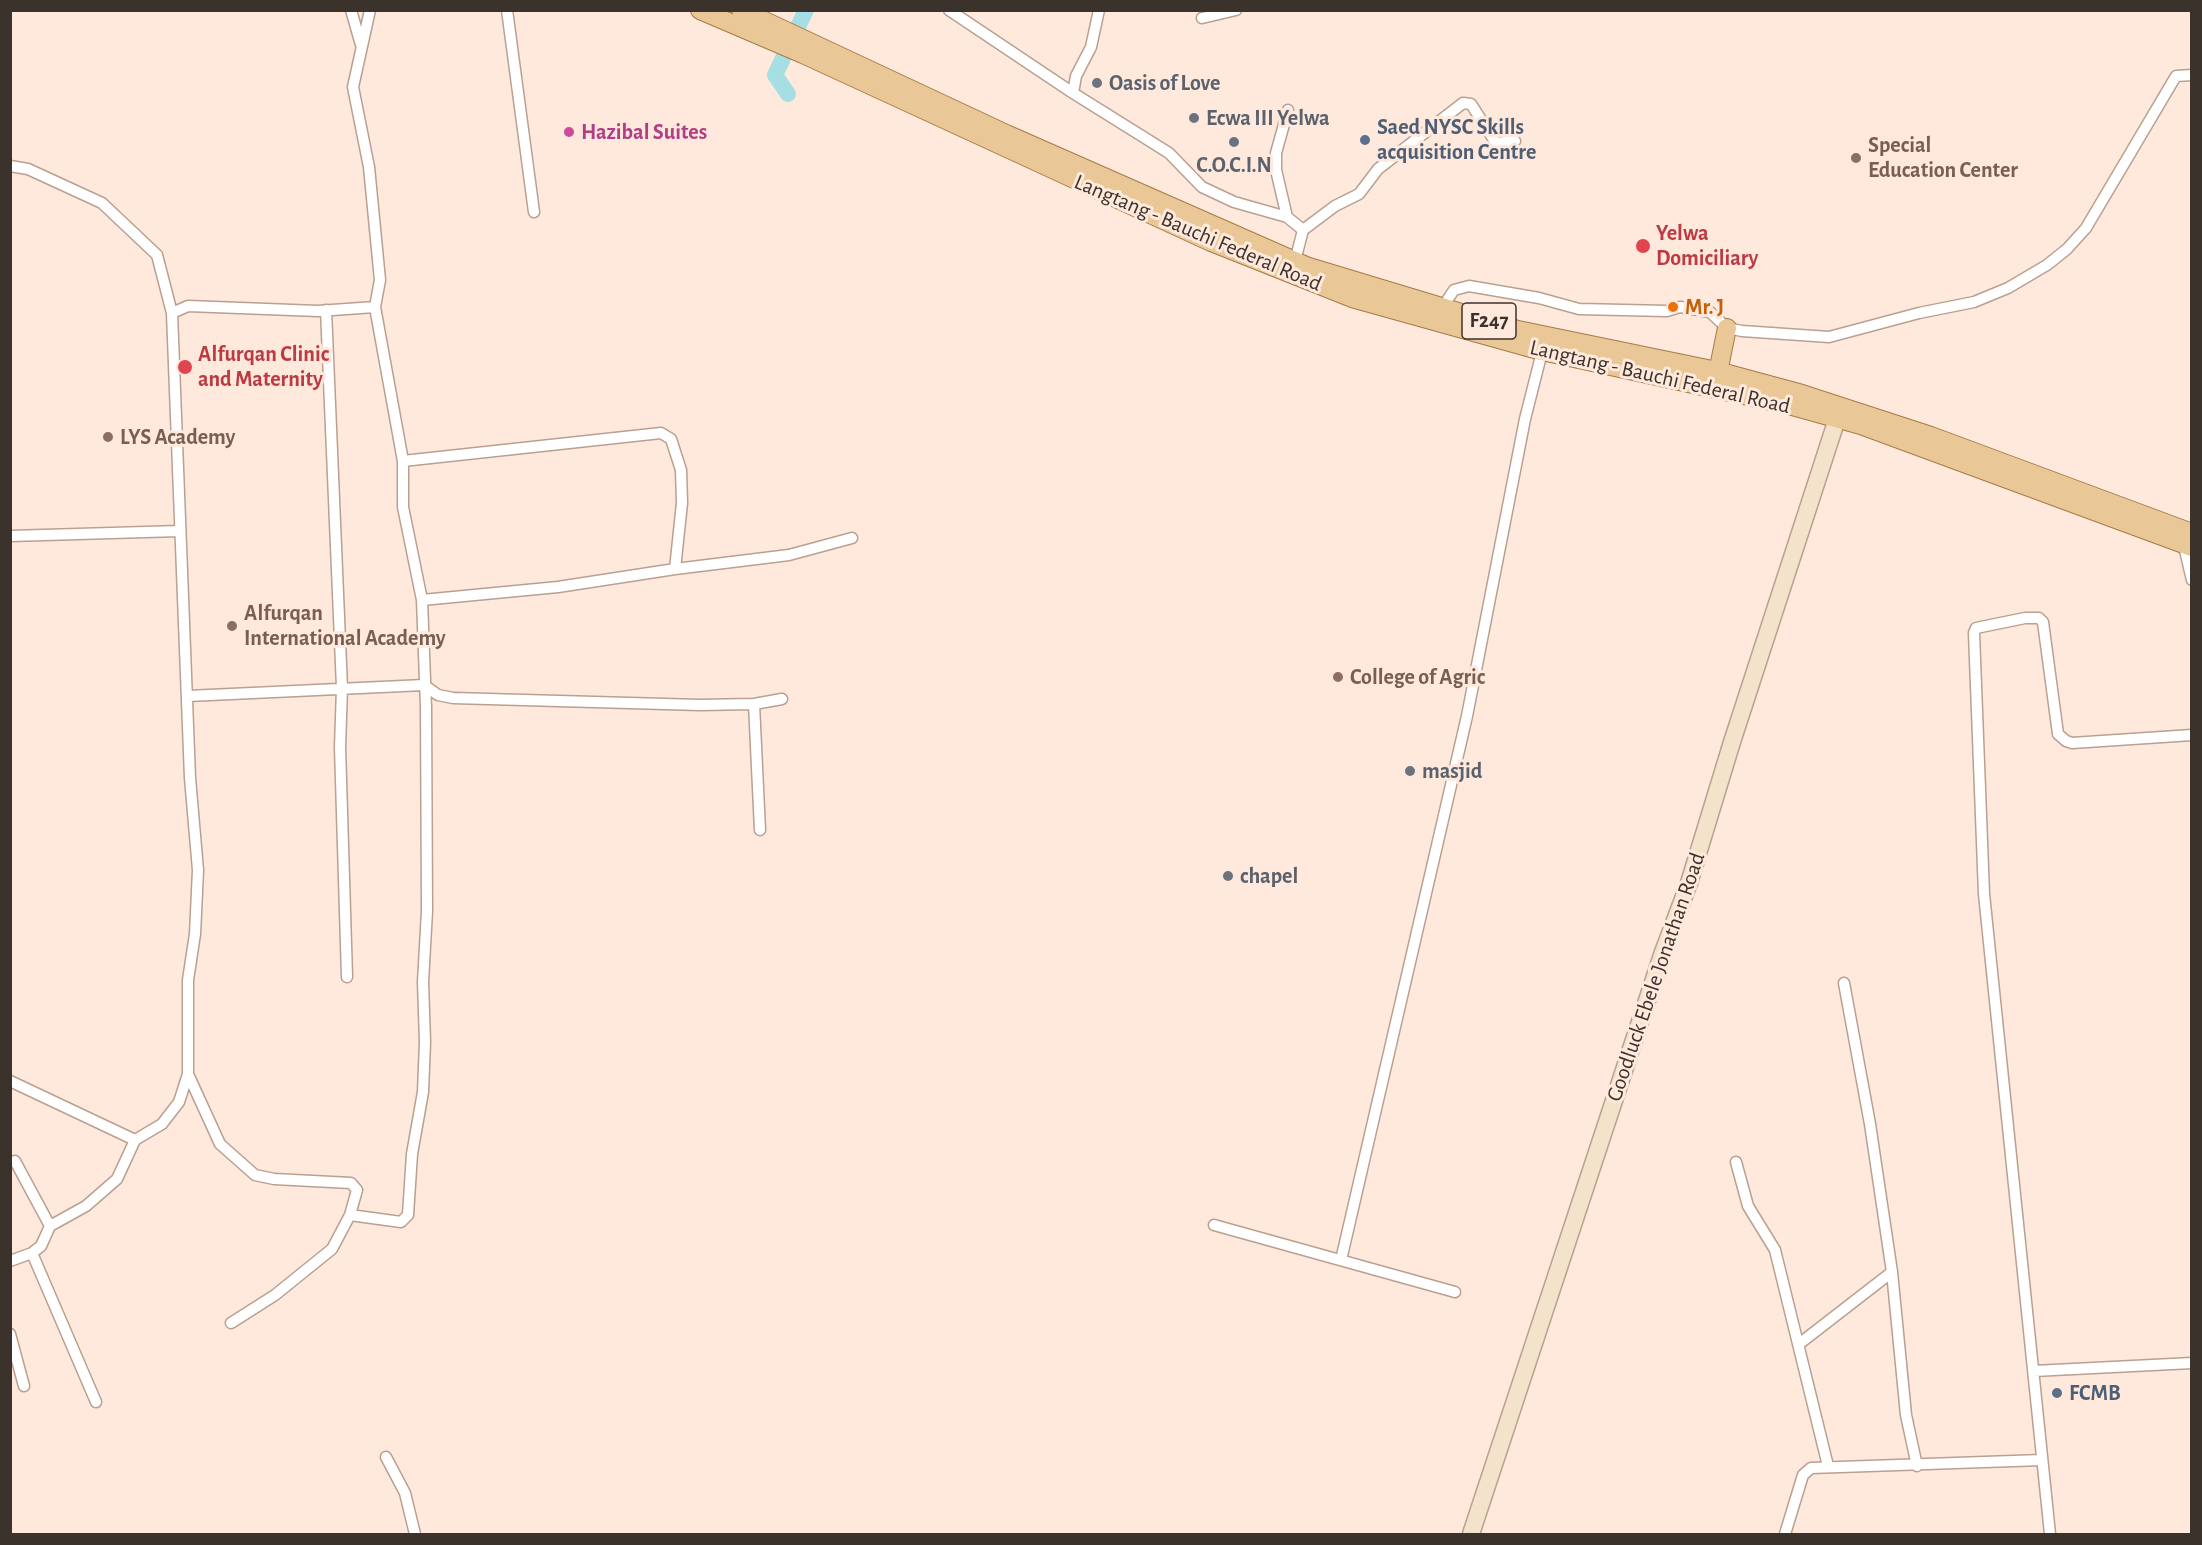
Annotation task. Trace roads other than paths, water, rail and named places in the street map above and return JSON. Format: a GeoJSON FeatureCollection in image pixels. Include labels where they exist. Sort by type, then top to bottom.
{"type":"FeatureCollection","features":[{"type":"Feature","properties":{"kind":"main road","name":"F247"},"geometry":{"type":"LineString","coordinates":[[700,10],[782,37],[1295,261],[1544,343],[1716,380],[1802,394],[1931,436],[2187,538]]}},
{"type":"Feature","properties":{"kind":"main road","name":"F247"},"geometry":{"type":"LineString","coordinates":[[741,10],[782,37]]}},
{"type":"Feature","properties":{"kind":"main road","name":"Langtang - Bauchi Federal Road"},"geometry":{"type":"LineString","coordinates":[[807,48],[1211,242],[1293,276],[1419,319],[1544,343]]}},
{"type":"Feature","properties":{"kind":"main road"},"geometry":{"type":"LineString","coordinates":[[1716,380],[1727,328]]}},
{"type":"Feature","properties":{"kind":"main road","name":"Langtang - Bauchi Federal Road"},"geometry":{"type":"LineString","coordinates":[[1716,380],[2187,538]]}},
{"type":"Feature","properties":{"kind":"main road","name":"Goodluck Ebele Jonathan Road"},"geometry":{"type":"LineString","coordinates":[[1471,1534],[1689,883],[1732,742],[1837,419]]}},
{"type":"Feature","properties":{"kind":"street"},"geometry":{"type":"LineString","coordinates":[[351,10],[362,47]]}},
{"type":"Feature","properties":{"kind":"street"},"geometry":{"type":"LineString","coordinates":[[350,1215],[401,1222],[406,1220],[410,1208],[412,1154],[423,1092],[425,1041],[423,982],[427,911],[422,600],[403,507],[403,461],[375,307],[380,280],[369,167],[353,87],[370,10]]}},
{"type":"Feature","properties":{"kind":"street"},"geometry":{"type":"LineString","coordinates":[[507,10],[534,212]]}},
{"type":"Feature","properties":{"kind":"street"},"geometry":{"type":"LineString","coordinates":[[949,10],[1073,93],[1169,153],[1202,187],[1234,202],[1287,217],[1303,230]]}},
{"type":"Feature","properties":{"kind":"street"},"geometry":{"type":"LineString","coordinates":[[1073,93],[1076,76],[1091,47],[1099,10]]}},
{"type":"Feature","properties":{"kind":"street"},"geometry":{"type":"LineString","coordinates":[[1202,18],[1236,10]]}},
{"type":"Feature","properties":{"kind":"street"},"geometry":{"type":"LineString","coordinates":[[1442,308],[1454,290],[1469,286],[1539,298],[1579,309],[1667,311],[1680,307],[1710,312],[1727,328],[1810,337],[1843,336],[1919,313],[1974,302],[2008,288],[2047,265],[2067,249],[2086,228],[2176,76],[2192,75]]}},
{"type":"Feature","properties":{"kind":"street"},"geometry":{"type":"LineString","coordinates":[[1295,261],[1303,230],[1335,206],[1359,194],[1378,169],[1463,103],[1471,104],[1496,143],[1515,141]]}},
{"type":"Feature","properties":{"kind":"street"},"geometry":{"type":"LineString","coordinates":[[1287,217],[1276,170],[1276,153],[1288,110]]}},
{"type":"Feature","properties":{"kind":"street"},"geometry":{"type":"LineString","coordinates":[[10,166],[28,170],[102,203],[156,255],[172,313],[190,778],[198,870],[195,934],[188,980],[188,1074],[179,1102],[162,1124],[135,1140],[117,1179],[86,1206],[50,1226],[41,1246],[32,1254],[10,1261]]}},
{"type":"Feature","properties":{"kind":"street"},"geometry":{"type":"LineString","coordinates":[[172,313],[188,306],[326,310],[375,307]]}},
{"type":"Feature","properties":{"kind":"street"},"geometry":{"type":"LineString","coordinates":[[326,310],[342,688],[340,747],[347,977]]}},
{"type":"Feature","properties":{"kind":"street"},"geometry":{"type":"LineString","coordinates":[[1341,1260],[1467,716],[1525,419],[1544,343]]}},
{"type":"Feature","properties":{"kind":"street"},"geometry":{"type":"LineString","coordinates":[[403,461],[661,433],[671,439],[681,470],[682,503],[675,569]]}},
{"type":"Feature","properties":{"kind":"street"},"geometry":{"type":"LineString","coordinates":[[10,536],[179,531]]}},
{"type":"Feature","properties":{"kind":"street"},"geometry":{"type":"LineString","coordinates":[[422,600],[558,587],[789,555],[852,538]]}},
{"type":"Feature","properties":{"kind":"street"},"geometry":{"type":"LineString","coordinates":[[2187,538],[2192,579]]}},
{"type":"Feature","properties":{"kind":"street"},"geometry":{"type":"LineString","coordinates":[[2050,1534],[1984,894],[1974,633],[1980,626],[2030,617],[2039,618],[2043,622],[2058,734],[2066,741],[2073,743],[2192,735]]}},
{"type":"Feature","properties":{"kind":"street"},"geometry":{"type":"LineString","coordinates":[[188,696],[424,685],[438,695],[453,698],[754,704],[782,699]]}},
{"type":"Feature","properties":{"kind":"street"},"geometry":{"type":"LineString","coordinates":[[754,704],[760,830]]}},
{"type":"Feature","properties":{"kind":"street"},"geometry":{"type":"LineString","coordinates":[[1844,983],[1860,1066],[1892,1272],[1906,1415],[1917,1466]]}},
{"type":"Feature","properties":{"kind":"street"},"geometry":{"type":"LineString","coordinates":[[188,1074],[213,1130],[227,1152],[255,1175],[274,1179],[355,1185],[357,1190],[350,1215],[332,1249],[275,1295],[231,1323]]}},
{"type":"Feature","properties":{"kind":"street"},"geometry":{"type":"LineString","coordinates":[[10,1081],[135,1140]]}},
{"type":"Feature","properties":{"kind":"street"},"geometry":{"type":"LineString","coordinates":[[15,1161],[50,1226]]}},
{"type":"Feature","properties":{"kind":"street"},"geometry":{"type":"LineString","coordinates":[[1736,1162],[1748,1206],[1774,1250],[1828,1466]]}},
{"type":"Feature","properties":{"kind":"street"},"geometry":{"type":"LineString","coordinates":[[1214,1225],[1455,1292]]}},
{"type":"Feature","properties":{"kind":"street"},"geometry":{"type":"LineString","coordinates":[[32,1254],[96,1402]]}},
{"type":"Feature","properties":{"kind":"street"},"geometry":{"type":"LineString","coordinates":[[1799,1344],[1892,1272]]}},
{"type":"Feature","properties":{"kind":"street"},"geometry":{"type":"LineString","coordinates":[[10,1334],[16,1345],[24,1386]]}},
{"type":"Feature","properties":{"kind":"street"},"geometry":{"type":"LineString","coordinates":[[2034,1371],[2192,1363]]}},
{"type":"Feature","properties":{"kind":"street"},"geometry":{"type":"LineString","coordinates":[[386,1457],[405,1493],[415,1534]]}},
{"type":"Feature","properties":{"kind":"street"},"geometry":{"type":"LineString","coordinates":[[1785,1534],[1804,1472],[1811,1468],[2042,1460]]}},
{"type":"Feature","properties":{"kind":"waterway"},"geometry":{"type":"LineString","coordinates":[[788,94],[775,75],[806,10]]}},
{"type":"Feature","properties":{"kind":"place","name":"Oasis of Love"},"geometry":{"type":"Point","coordinates":[1097,83]}},
{"type":"Feature","properties":{"kind":"place","name":"Ecwa III Yelwa"},"geometry":{"type":"Point","coordinates":[1194,118]}},
{"type":"Feature","properties":{"kind":"place","name":"Hazibal Suites"},"geometry":{"type":"Point","coordinates":[569,132]}},
{"type":"Feature","properties":{"kind":"place","name":"Saed NYSC Skills acquisition Centre"},"geometry":{"type":"Point","coordinates":[1365,140]}},
{"type":"Feature","properties":{"kind":"place","name":"C.O.C.I.N"},"geometry":{"type":"Point","coordinates":[1234,142]}},
{"type":"Feature","properties":{"kind":"place","name":"Special Education Center"},"geometry":{"type":"Point","coordinates":[1856,158]}},
{"type":"Feature","properties":{"kind":"place","name":"Yelwa Domiciliary"},"geometry":{"type":"Point","coordinates":[1643,246]}},
{"type":"Feature","properties":{"kind":"place","name":"Mr. J"},"geometry":{"type":"Point","coordinates":[1673,307]}},
{"type":"Feature","properties":{"kind":"place","name":"Alfurqan Clinic and Maternity"},"geometry":{"type":"Point","coordinates":[185,367]}},
{"type":"Feature","properties":{"kind":"place","name":"LYS Academy"},"geometry":{"type":"Point","coordinates":[108,437]}},
{"type":"Feature","properties":{"kind":"place","name":"Alfurqan International Academy"},"geometry":{"type":"Point","coordinates":[232,626]}},
{"type":"Feature","properties":{"kind":"place","name":"College of Agric"},"geometry":{"type":"Point","coordinates":[1338,677]}},
{"type":"Feature","properties":{"kind":"place","name":"masjid"},"geometry":{"type":"Point","coordinates":[1410,771]}},
{"type":"Feature","properties":{"kind":"place","name":"chapel"},"geometry":{"type":"Point","coordinates":[1228,876]}},
{"type":"Feature","properties":{"kind":"place","name":"FCMB"},"geometry":{"type":"Point","coordinates":[2057,1393]}}]}
